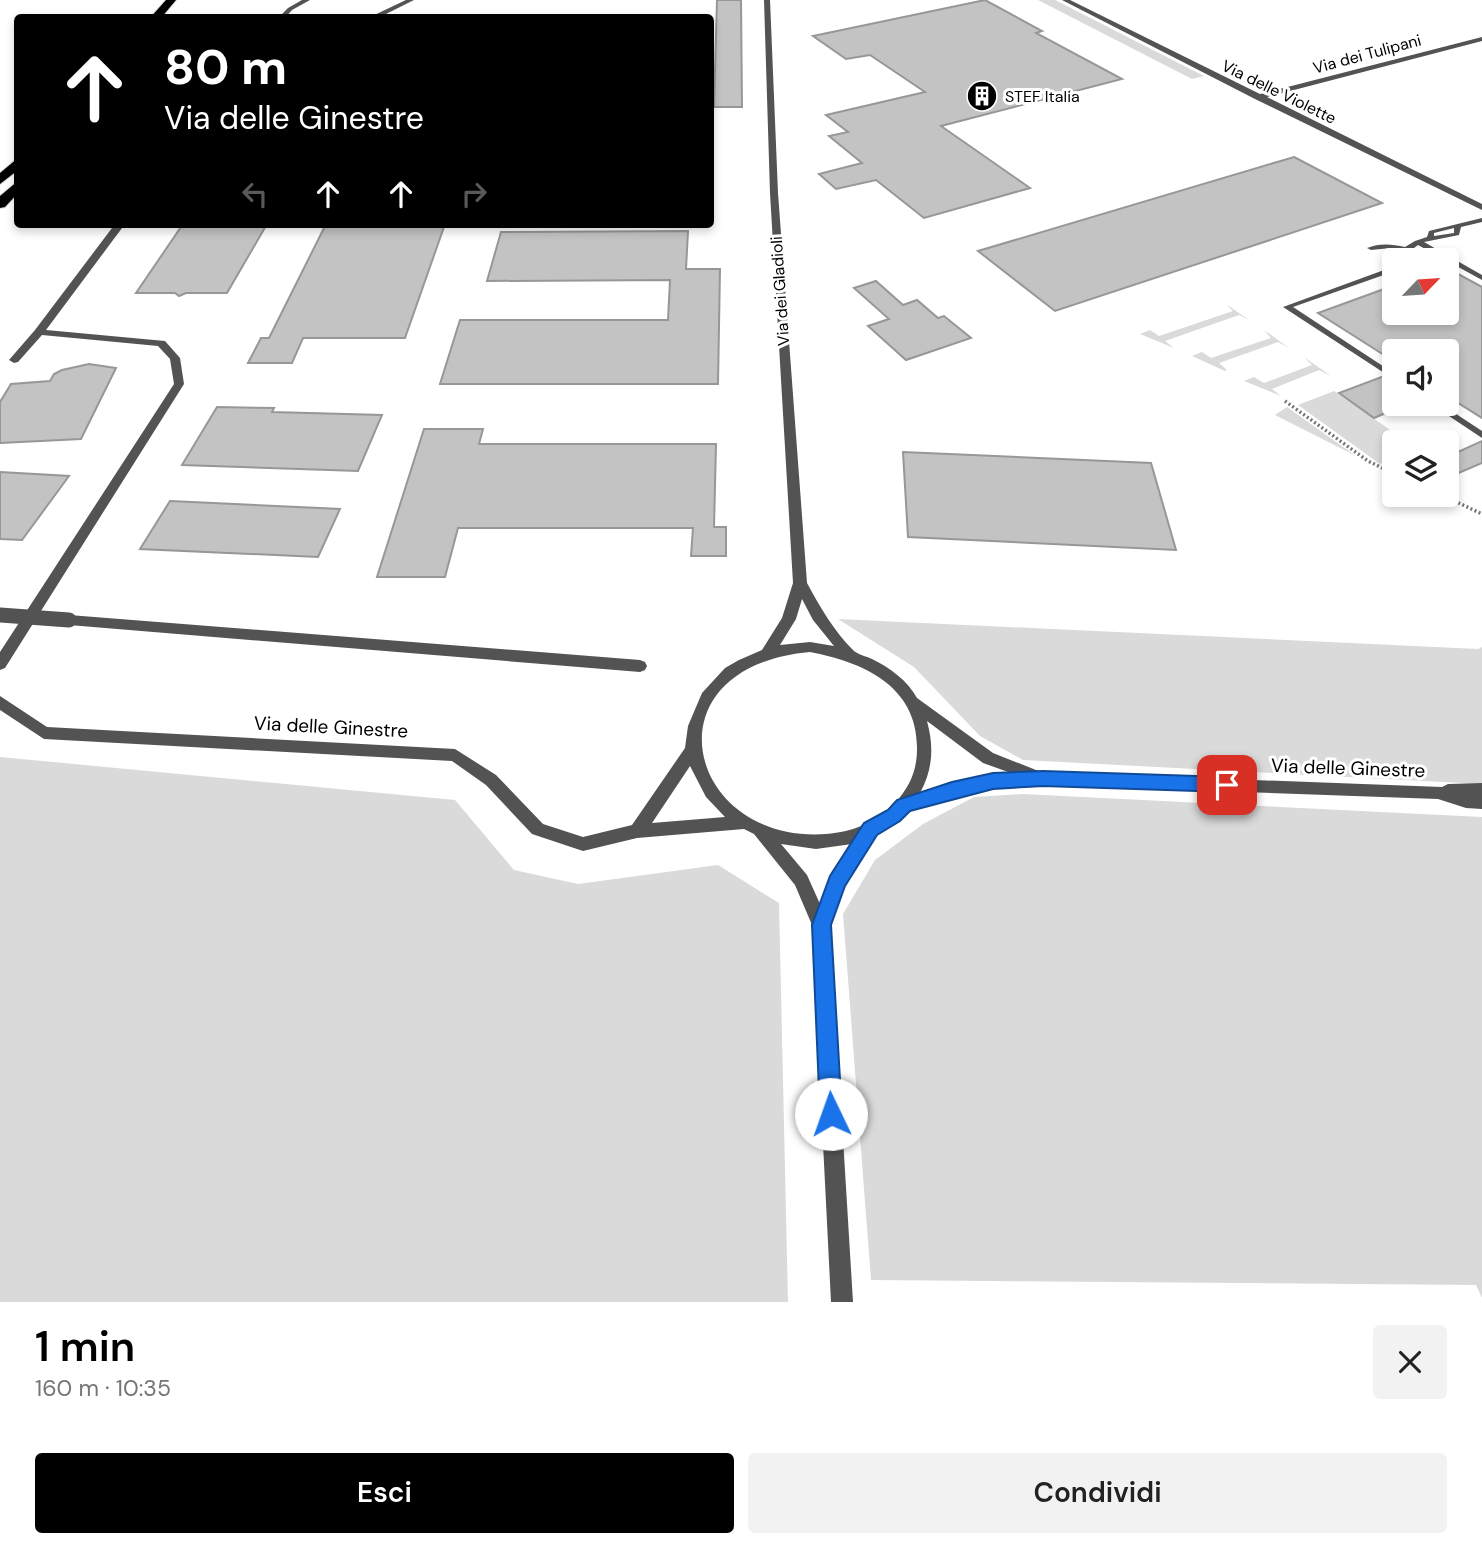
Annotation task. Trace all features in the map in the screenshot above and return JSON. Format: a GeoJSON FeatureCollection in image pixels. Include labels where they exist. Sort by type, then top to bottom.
{"type":"FeatureCollection","features":[{"type":"Feature","properties":{"kind":"highway"},"geometry":{"type":"LineString","coordinates":[[159,14],[171,0]]}},
{"type":"Feature","properties":{"kind":"highway"},"geometry":{"type":"LineString","coordinates":[[0,180],[14,166]]}},
{"type":"Feature","properties":{"kind":"highway"},"geometry":{"type":"LineString","coordinates":[[0,204],[14,189]]}},
{"type":"Feature","properties":{"kind":"street"},"geometry":{"type":"LineString","coordinates":[[287,14],[307,0]]}},
{"type":"Feature","properties":{"kind":"street"},"geometry":{"type":"LineString","coordinates":[[380,14],[411,0]]}},
{"type":"Feature","properties":{"kind":"street","name":"Via dei Gladioli"},"geometry":{"type":"LineString","coordinates":[[766,0],[774,193],[800,583],[789,618],[768,653]]}},
{"type":"Feature","properties":{"kind":"street","name":"Via delle Violette"},"geometry":{"type":"LineString","coordinates":[[1065,0],[1482,207]]}},
{"type":"Feature","properties":{"kind":"street","name":"Via dei Tulipani"},"geometry":{"type":"LineString","coordinates":[[1258,97],[1482,38]]}},
{"type":"Feature","properties":{"kind":"street"},"geometry":{"type":"LineString","coordinates":[[14,360],[39,332],[117,228]]}},
{"type":"Feature","properties":{"kind":"street"},"geometry":{"type":"LineString","coordinates":[[0,664],[179,384],[175,358],[162,344],[39,332]]}},
{"type":"Feature","properties":{"kind":"street","name":"Via dei Gladioli"},"geometry":{"type":"LineString","coordinates":[[800,583],[818,616],[848,654]]}},
{"type":"Feature","properties":{"kind":"street"},"geometry":{"type":"LineString","coordinates":[[0,615],[640,666]]}},
{"type":"Feature","properties":{"kind":"street","name":"Via dei Gladioli"},"geometry":{"type":"LineString","coordinates":[[810,647],[848,654],[873,665],[902,687],[913,702],[926,734],[926,760],[914,793],[894,816],[859,836],[838,841],[794,841],[761,831],[726,809],[705,783],[693,749],[694,729],[705,698],[724,675],[754,657],[790,648],[810,647]]}},
{"type":"Feature","properties":{"kind":"street","name":"Via delle Ginestre"},"geometry":{"type":"LineString","coordinates":[[0,702],[44,733],[455,755],[491,780],[538,829],[583,844],[637,831],[745,822]]}},
{"type":"Feature","properties":{"kind":"street","name":"Via delle Ginestre"},"geometry":{"type":"LineString","coordinates":[[913,702],[988,758],[1043,778]]}},
{"type":"Feature","properties":{"kind":"street"},"geometry":{"type":"LineString","coordinates":[[637,831],[693,749]]}},
{"type":"Feature","properties":{"kind":"street","name":"Via delle Ginestre"},"geometry":{"type":"LineString","coordinates":[[904,805],[993,781],[1043,778],[1438,792],[1466,801],[1482,802]]}},
{"type":"Feature","properties":{"kind":"street"},"geometry":{"type":"LineString","coordinates":[[1438,792],[1482,790]]}},
{"type":"Feature","properties":{"kind":"street","name":"Via dei Gladioli"},"geometry":{"type":"LineString","coordinates":[[821,925],[837,882],[871,829]]}},
{"type":"Feature","properties":{"kind":"street","name":"Via dei Gladioli"},"geometry":{"type":"LineString","coordinates":[[761,831],[801,880],[821,925],[842,1302]]}},
{"type":"Feature","properties":{"kind":"lane"},"geometry":{"type":"LineString","coordinates":[[1409,248],[1430,238],[1444,239],[1457,234],[1458,228],[1482,220]]}},
{"type":"Feature","properties":{"kind":"lane"},"geometry":{"type":"LineString","coordinates":[[1418,242],[1482,278]]}},
{"type":"Feature","properties":{"kind":"lane"},"geometry":{"type":"LineString","coordinates":[[1371,248],[1398,248]]}},
{"type":"Feature","properties":{"kind":"lane"},"geometry":{"type":"LineString","coordinates":[[1382,273],[1287,307],[1382,369]]}},
{"type":"Feature","properties":{"kind":"lane"},"geometry":{"type":"LineString","coordinates":[[1453,416],[1482,435]]}},
{"type":"Feature","properties":{"kind":"path"},"geometry":{"type":"LineString","coordinates":[[1285,401],[1368,461],[1382,468]]}},
{"type":"Feature","properties":{"kind":"path"},"geometry":{"type":"LineString","coordinates":[[1459,503],[1482,514]]}},
{"type":"Feature","properties":{"kind":"shaded area"},"geometry":{"type":"Polygon","coordinates":[[[1038,0],[1055,0],[1204,76],[1192,79],[1038,0]]]}},
{"type":"Feature","properties":{"kind":"shaded area"},"geometry":{"type":"Polygon","coordinates":[[[1226,304],[1249,320],[1239,315],[1165,341],[1174,348],[1140,334],[1150,330],[1159,336],[1233,311],[1226,304]]]}},
{"type":"Feature","properties":{"kind":"shaded area"},"geometry":{"type":"Polygon","coordinates":[[[1264,330],[1289,348],[1278,342],[1219,363],[1227,370],[1225,371],[1192,356],[1202,352],[1211,358],[1271,338],[1264,330]]]}},
{"type":"Feature","properties":{"kind":"shaded area"},"geometry":{"type":"Polygon","coordinates":[[[1304,357],[1331,376],[1319,370],[1272,389],[1281,396],[1244,381],[1254,377],[1264,383],[1312,365],[1304,357]]]}},
{"type":"Feature","properties":{"kind":"shaded area"},"geometry":{"type":"Polygon","coordinates":[[[1334,391],[1390,430],[1382,430],[1382,463],[1380,464],[1298,405],[1334,391]]]}},
{"type":"Feature","properties":{"kind":"shaded area"},"geometry":{"type":"Polygon","coordinates":[[[1287,407],[1356,456],[1275,415],[1287,407]]]}},
{"type":"Feature","properties":{"kind":"shaded area"},"geometry":{"type":"Polygon","coordinates":[[[838,619],[1478,649],[1482,647],[1482,784],[1023,760],[980,736],[914,667],[838,619]]]}},
{"type":"Feature","properties":{"kind":"shaded area"},"geometry":{"type":"Polygon","coordinates":[[[0,757],[455,800],[514,870],[578,884],[718,865],[779,903],[788,1302],[0,1302],[0,757]]]}},
{"type":"Feature","properties":{"kind":"shaded area"},"geometry":{"type":"Polygon","coordinates":[[[1023,794],[1482,817],[1482,1298],[1476,1285],[871,1280],[843,914],[875,860],[923,824],[974,797],[1023,794]]]}},
{"type":"Feature","properties":{"kind":"building"},"geometry":{"type":"Polygon","coordinates":[[[717,0],[741,0],[742,107],[714,107],[717,0]]]}},
{"type":"Feature","properties":{"kind":"building"},"geometry":{"type":"Polygon","coordinates":[[[985,0],[1042,31],[1036,33],[1122,79],[941,126],[1030,188],[924,218],[876,180],[836,189],[819,174],[862,163],[829,136],[848,132],[826,115],[925,92],[870,55],[846,59],[813,36],[985,0]]]}},
{"type":"Feature","properties":{"kind":"building"},"geometry":{"type":"Polygon","coordinates":[[[1294,157],[1382,203],[1055,311],[978,251],[1294,157]]]}},
{"type":"Feature","properties":{"kind":"building"},"geometry":{"type":"Polygon","coordinates":[[[180,228],[265,228],[227,293],[186,293],[179,296],[175,293],[136,293],[180,228]]]}},
{"type":"Feature","properties":{"kind":"building"},"geometry":{"type":"Polygon","coordinates":[[[324,228],[444,228],[405,338],[303,338],[292,363],[248,363],[261,338],[269,338],[324,228]]]}},
{"type":"Feature","properties":{"kind":"building"},"geometry":{"type":"Polygon","coordinates":[[[688,231],[686,269],[720,269],[718,384],[440,384],[460,320],[668,320],[670,280],[487,281],[501,232],[688,231]]]}},
{"type":"Feature","properties":{"kind":"building"},"geometry":{"type":"Polygon","coordinates":[[[1460,275],[1482,287],[1482,418],[1459,404],[1459,339],[1382,339],[1382,354],[1318,313],[1382,290],[1382,326],[1460,326],[1460,275]]]}},
{"type":"Feature","properties":{"kind":"building"},"geometry":{"type":"Polygon","coordinates":[[[876,281],[903,305],[917,300],[938,318],[944,316],[971,338],[906,360],[868,326],[889,319],[854,288],[876,281]]]}},
{"type":"Feature","properties":{"kind":"building"},"geometry":{"type":"Polygon","coordinates":[[[89,364],[116,368],[81,439],[0,443],[0,402],[11,384],[50,381],[54,374],[62,370],[89,364]]]}},
{"type":"Feature","properties":{"kind":"building"},"geometry":{"type":"Polygon","coordinates":[[[1382,377],[1382,415],[1374,418],[1339,393],[1382,377]]]}},
{"type":"Feature","properties":{"kind":"building"},"geometry":{"type":"Polygon","coordinates":[[[217,407],[274,408],[272,412],[382,415],[358,471],[182,465],[217,407]]]}},
{"type":"Feature","properties":{"kind":"building"},"geometry":{"type":"Polygon","coordinates":[[[424,429],[483,429],[479,444],[716,444],[714,527],[726,527],[726,556],[691,556],[693,528],[458,528],[445,577],[377,577],[424,429]]]}},
{"type":"Feature","properties":{"kind":"building"},"geometry":{"type":"Polygon","coordinates":[[[1482,441],[1482,463],[1459,473],[1459,452],[1482,441]]]}},
{"type":"Feature","properties":{"kind":"building"},"geometry":{"type":"Polygon","coordinates":[[[903,452],[1151,463],[1176,550],[908,537],[903,452]]]}},
{"type":"Feature","properties":{"kind":"building"},"geometry":{"type":"Polygon","coordinates":[[[0,472],[69,476],[22,540],[0,539],[0,472]]]}},
{"type":"Feature","properties":{"kind":"building"},"geometry":{"type":"Polygon","coordinates":[[[170,501],[340,509],[318,557],[140,549],[170,501]]]}},
{"type":"Feature","properties":{"kind":"place","name":"STEF Italia"},"geometry":{"type":"Point","coordinates":[982,96]}},
{"type":"Feature","properties":{"kind":"route"},"geometry":{"type":"LineString","coordinates":[[831,1114],[821,925],[837,882],[871,829],[894,816],[904,805],[993,781],[1043,778],[1227,785]]}}]}
